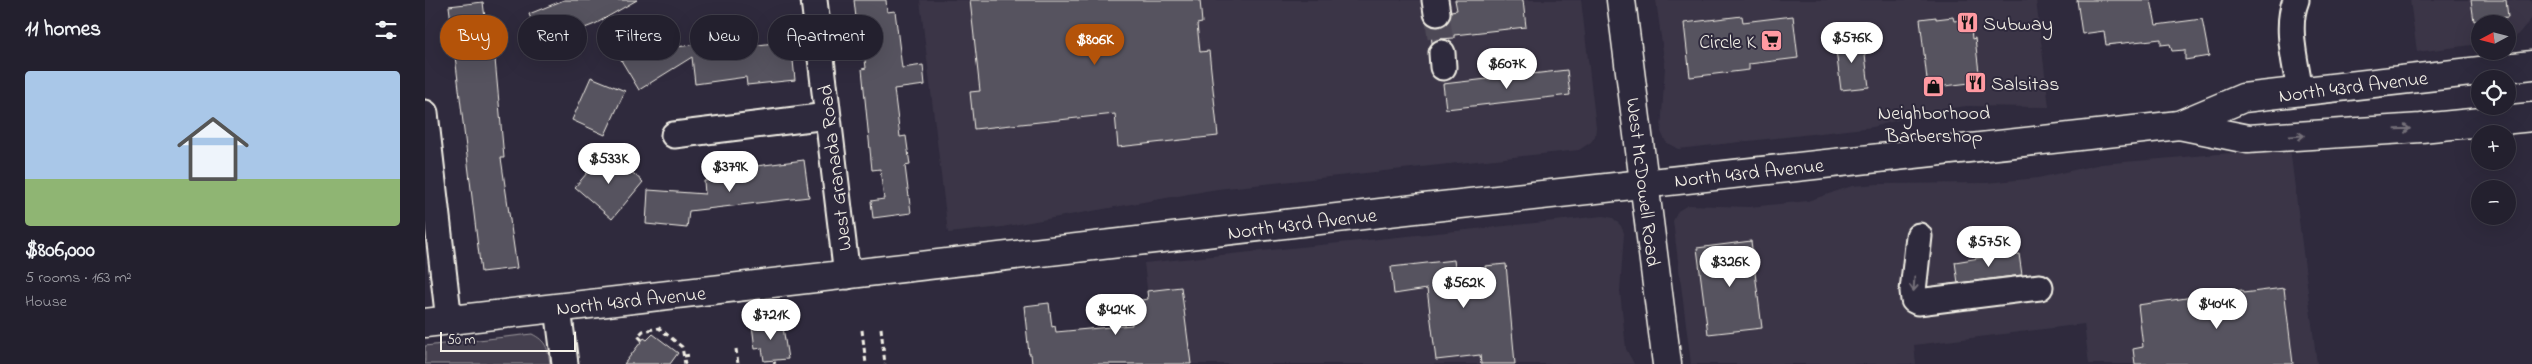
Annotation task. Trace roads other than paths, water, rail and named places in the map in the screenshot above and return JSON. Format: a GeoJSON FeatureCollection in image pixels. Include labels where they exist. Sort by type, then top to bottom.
{"type":"FeatureCollection","features":[{"type":"Feature","properties":{"kind":"main road","name":"West McDowell Road"},"geometry":{"type":"LineString","coordinates":[[1621,0],[1667,364]]}},
{"type":"Feature","properties":{"kind":"main road","name":"North 43rd Avenue"},"geometry":{"type":"LineString","coordinates":[[437,322],[1643,184],[2179,125],[2243,98],[2532,65]]}},
{"type":"Feature","properties":{"kind":"main road"},"geometry":{"type":"LineString","coordinates":[[2248,139],[2299,92]]}},
{"type":"Feature","properties":{"kind":"main road"},"geometry":{"type":"LineString","coordinates":[[2243,98],[2248,139]]}},
{"type":"Feature","properties":{"kind":"main road","name":"North 43rd Avenue"},"geometry":{"type":"LineString","coordinates":[[2179,125],[2248,139],[2421,128],[2532,117]]}},
{"type":"Feature","properties":{"kind":"street","name":"West Granada Road"},"geometry":{"type":"LineString","coordinates":[[814,0],[847,276]]}},
{"type":"Feature","properties":{"kind":"street"},"geometry":{"type":"LineString","coordinates":[[2296,0],[2293,8],[2292,27],[2299,92]]}},
{"type":"Feature","properties":{"kind":"street"},"geometry":{"type":"LineString","coordinates":[[425,113],[437,322]]}},
{"type":"Feature","properties":{"kind":"street"},"geometry":{"type":"LineString","coordinates":[[674,134],[827,116]]}},
{"type":"Feature","properties":{"kind":"street"},"geometry":{"type":"LineString","coordinates":[[1919,236],[1913,291],[1914,300],[1918,302],[2040,288]]}},
{"type":"Feature","properties":{"kind":"street"},"geometry":{"type":"LineString","coordinates":[[558,308],[565,364]]}},
{"type":"Feature","properties":{"kind":"tunnel"},"geometry":{"type":"LineString","coordinates":[[1437,13],[1442,53]]}},
{"type":"Feature","properties":{"kind":"place","name":"Subway"},"geometry":{"type":"Point","coordinates":[1967,23]}},
{"type":"Feature","properties":{"kind":"place","name":"Circle K"},"geometry":{"type":"Point","coordinates":[1772,41]}},
{"type":"Feature","properties":{"kind":"place","name":"Salsitas"},"geometry":{"type":"Point","coordinates":[1975,83]}},
{"type":"Feature","properties":{"kind":"place","name":"Neighborhood Barbershop"},"geometry":{"type":"Point","coordinates":[1934,86]}}]}
